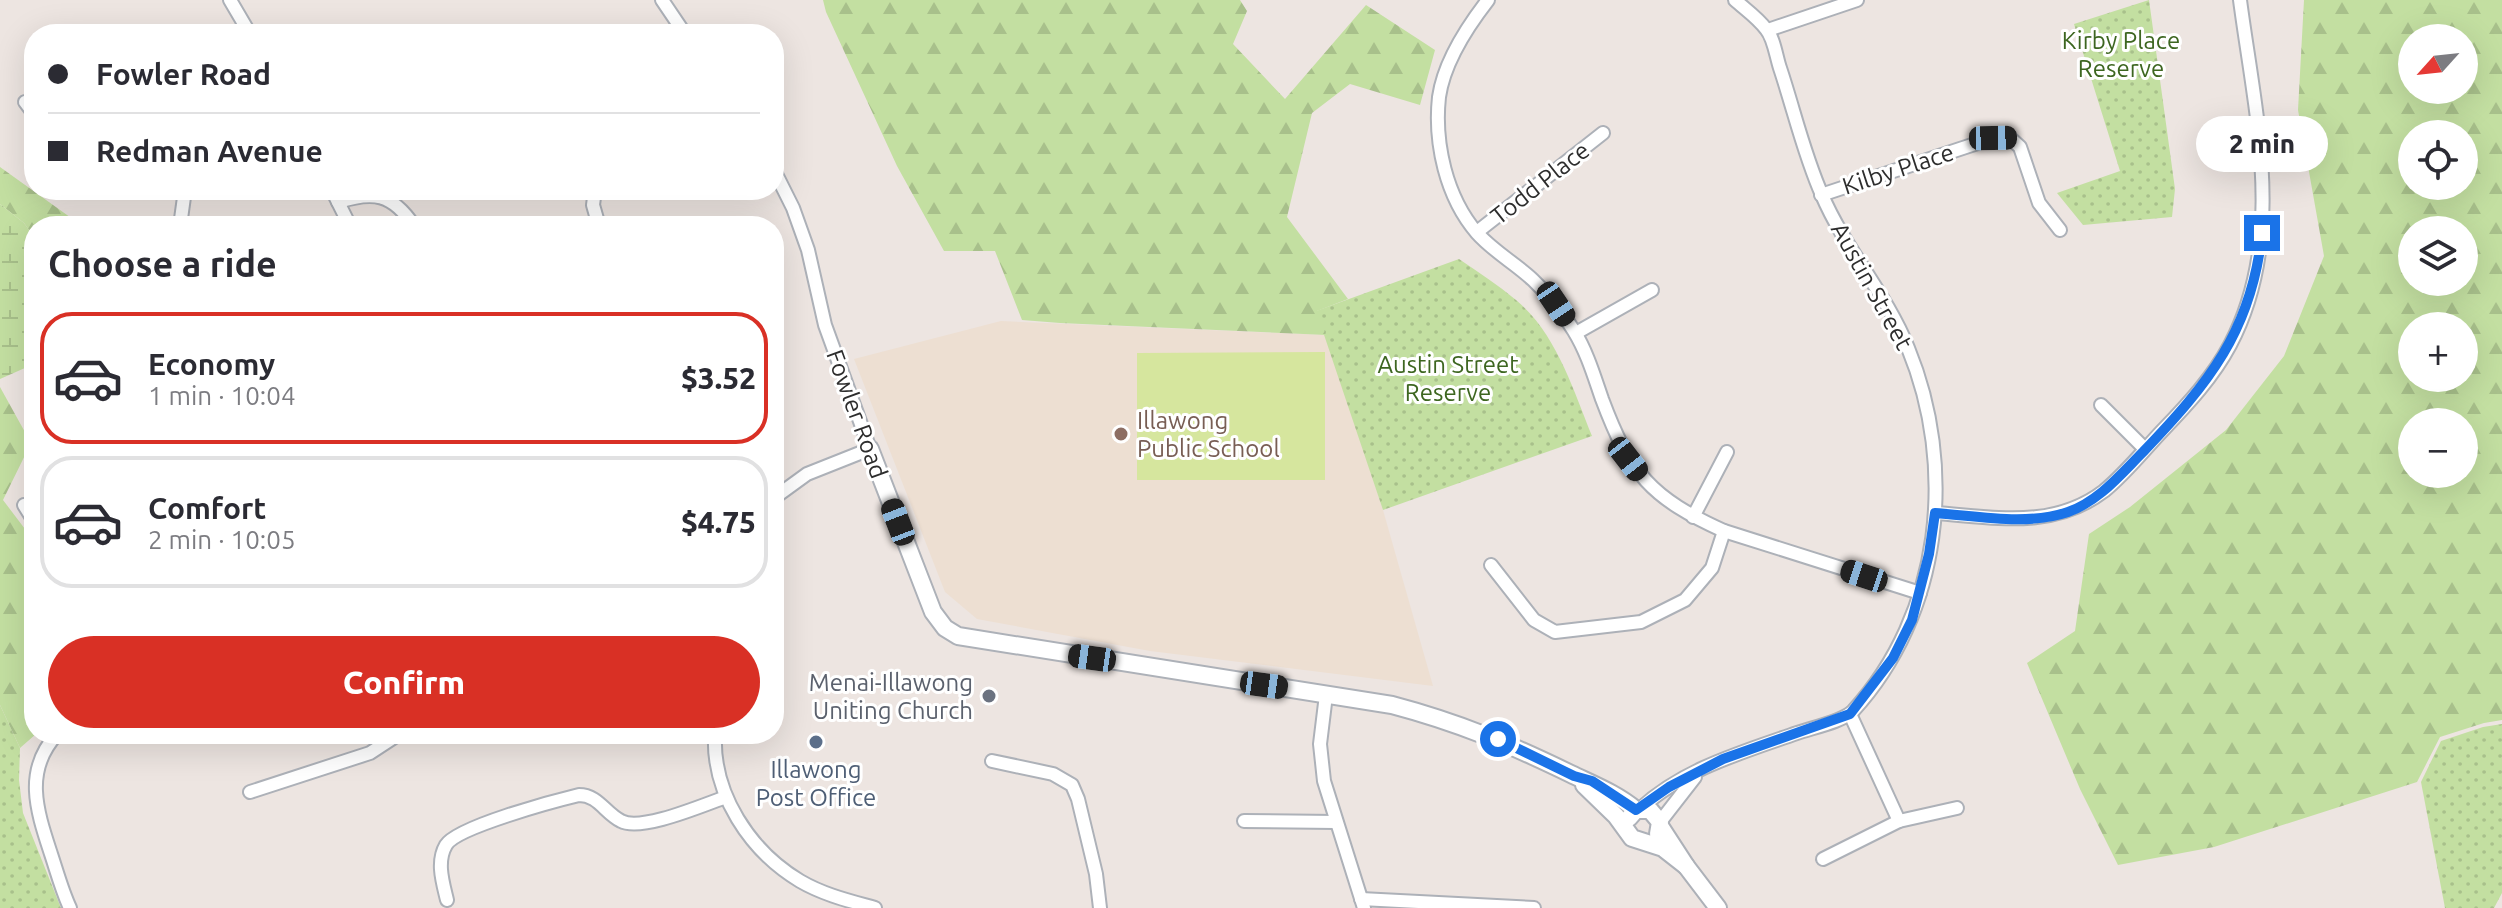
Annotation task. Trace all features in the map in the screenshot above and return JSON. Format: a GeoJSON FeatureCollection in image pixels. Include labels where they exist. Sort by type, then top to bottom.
{"type":"FeatureCollection","features":[{"type":"Feature","properties":{"kind":"street"},"geometry":{"type":"LineString","coordinates":[[230,0],[244,24]]}},
{"type":"Feature","properties":{"kind":"street"},"geometry":{"type":"LineString","coordinates":[[662,0],[678,24]]}},
{"type":"Feature","properties":{"kind":"street"},"geometry":{"type":"LineString","coordinates":[[1488,0],[1460,43],[1440,95],[1442,157],[1450,187],[1461,211],[1477,232],[1505,260],[1531,278],[1556,304],[1576,333],[1628,459],[1665,499],[1693,517],[1724,531],[1920,593]]}},
{"type":"Feature","properties":{"kind":"street","name":"Austin Street"},"geometry":{"type":"LineString","coordinates":[[1735,0],[1768,30],[1821,195],[1908,347],[1926,401],[1935,450],[1935,513],[1912,620],[1893,658],[1850,714]]}},
{"type":"Feature","properties":{"kind":"street"},"geometry":{"type":"LineString","coordinates":[[1768,30],[1857,0]]}},
{"type":"Feature","properties":{"kind":"street"},"geometry":{"type":"LineString","coordinates":[[1935,513],[2036,519],[2067,512],[2106,489],[2192,401],[2230,344],[2250,297],[2260,256],[2264,211],[2261,162],[2240,0]]}},
{"type":"Feature","properties":{"kind":"street","name":"Todd Place"},"geometry":{"type":"LineString","coordinates":[[1477,232],[1603,133]]}},
{"type":"Feature","properties":{"kind":"street","name":"Kilby Place"},"geometry":{"type":"LineString","coordinates":[[1821,195],[1993,138],[2009,137],[2020,147],[2039,203],[2060,230]]}},
{"type":"Feature","properties":{"kind":"street","name":"Fowler Road"},"geometry":{"type":"LineString","coordinates":[[784,190],[808,250],[825,325],[870,449],[930,606],[951,633],[974,641],[1392,705],[1447,720],[1511,745],[1574,776],[1592,781],[1638,810]]}},
{"type":"Feature","properties":{"kind":"street"},"geometry":{"type":"LineString","coordinates":[[387,200],[405,216]]}},
{"type":"Feature","properties":{"kind":"street"},"geometry":{"type":"LineString","coordinates":[[1576,333],[1652,290]]}},
{"type":"Feature","properties":{"kind":"street"},"geometry":{"type":"LineString","coordinates":[[2101,405],[2145,449]]}},
{"type":"Feature","properties":{"kind":"street"},"geometry":{"type":"LineString","coordinates":[[784,491],[807,474],[870,449]]}},
{"type":"Feature","properties":{"kind":"street"},"geometry":{"type":"LineString","coordinates":[[1693,517],[1727,452]]}},
{"type":"Feature","properties":{"kind":"street"},"geometry":{"type":"LineString","coordinates":[[1491,565],[1534,620],[1555,632],[1641,622],[1685,600],[1712,568],[1724,531]]}},
{"type":"Feature","properties":{"kind":"street"},"geometry":{"type":"LineString","coordinates":[[1326,695],[1320,758],[1362,904],[1534,908]]}},
{"type":"Feature","properties":{"kind":"street"},"geometry":{"type":"LineString","coordinates":[[1686,866],[1663,848],[1632,838],[1627,831],[1629,817],[1669,787],[1723,759],[1850,714],[1899,821]]}},
{"type":"Feature","properties":{"kind":"street"},"geometry":{"type":"LineString","coordinates":[[50,744],[38,763],[34,788],[39,817],[70,908]]}},
{"type":"Feature","properties":{"kind":"street"},"geometry":{"type":"LineString","coordinates":[[250,792],[370,753],[384,744]]}},
{"type":"Feature","properties":{"kind":"street"},"geometry":{"type":"LineString","coordinates":[[716,744],[718,772],[726,797],[754,840],[787,872],[822,892],[875,908]]}},
{"type":"Feature","properties":{"kind":"street"},"geometry":{"type":"LineString","coordinates":[[992,761],[1063,777],[1077,791],[1096,874],[1100,908]]}},
{"type":"Feature","properties":{"kind":"street"},"geometry":{"type":"LineString","coordinates":[[1643,843],[1655,838],[1660,824],[1700,772]]}},
{"type":"Feature","properties":{"kind":"street","name":"Fowler Road"},"geometry":{"type":"LineString","coordinates":[[1574,776],[1616,816],[1627,831]]}},
{"type":"Feature","properties":{"kind":"street"},"geometry":{"type":"LineString","coordinates":[[447,900],[441,869],[443,852],[452,839],[466,830],[579,795],[594,798],[620,821],[637,825],[726,797]]}},
{"type":"Feature","properties":{"kind":"street"},"geometry":{"type":"LineString","coordinates":[[1823,859],[1899,821],[1957,808]]}},
{"type":"Feature","properties":{"kind":"street"},"geometry":{"type":"LineString","coordinates":[[1638,810],[1653,812],[1686,866],[1718,908]]}},
{"type":"Feature","properties":{"kind":"street"},"geometry":{"type":"LineString","coordinates":[[1244,821],[1336,822]]}},
{"type":"Feature","properties":{"kind":"shaded area","name":"Illawong Public School"},"geometry":{"type":"Polygon","coordinates":[[[1001,321],[1326,335],[1383,510],[1433,686],[1150,651],[977,619],[945,592],[854,359],[1001,321]]]}},
{"type":"Feature","properties":{"kind":"green space"},"geometry":{"type":"Polygon","coordinates":[[[823,0],[1240,0],[1247,11],[1233,44],[1285,99],[1366,5],[1435,50],[1420,105],[1350,84],[1312,113],[1287,217],[1348,299],[1317,311],[1326,335],[1022,320],[995,251],[944,251],[897,166],[823,0]]]}},
{"type":"Feature","properties":{"kind":"green space","name":"Kirby Place Reserve"},"geometry":{"type":"Polygon","coordinates":[[[2149,0],[2175,189],[2172,217],[2083,225],[2057,193],[2120,171],[2074,24],[2149,0]]]}},
{"type":"Feature","properties":{"kind":"green space"},"geometry":{"type":"Polygon","coordinates":[[[2304,0],[2502,0],[2502,720],[2440,737],[2417,782],[2214,847],[2118,865],[2080,789],[2027,663],[2075,631],[2089,534],[2130,507],[2226,430],[2284,356],[2324,256],[2298,110],[2304,0]]]}},
{"type":"Feature","properties":{"kind":"green space"},"geometry":{"type":"Polygon","coordinates":[[[0,167],[24,184],[24,200],[46,200],[68,216],[24,216],[24,223],[0,204],[0,167]]]}},
{"type":"Feature","properties":{"kind":"green space"},"geometry":{"type":"Polygon","coordinates":[[[0,204],[24,223],[24,368],[0,379],[0,204]]]}},
{"type":"Feature","properties":{"kind":"green space","name":"Austin Street Reserve"},"geometry":{"type":"Polygon","coordinates":[[[1459,259],[1530,313],[1553,345],[1592,436],[1383,510],[1316,311],[1459,259]]]}},
{"type":"Feature","properties":{"kind":"green space"},"geometry":{"type":"Polygon","coordinates":[[[1325,352],[1325,480],[1137,480],[1137,353],[1325,352]]]}},
{"type":"Feature","properties":{"kind":"green space"},"geometry":{"type":"Polygon","coordinates":[[[0,387],[24,430],[24,457],[3,500],[24,528],[25,744],[20,748],[0,705],[0,387]]]}},
{"type":"Feature","properties":{"kind":"green space"},"geometry":{"type":"Polygon","coordinates":[[[0,705],[20,748],[19,780],[23,813],[61,908],[0,908],[0,705]]]}},
{"type":"Feature","properties":{"kind":"green space"},"geometry":{"type":"Polygon","coordinates":[[[2502,724],[2502,893],[2494,908],[2445,908],[2421,782],[2441,741],[2502,724]]]}},
{"type":"Feature","properties":{"kind":"place","name":"Illawong Public School"},"geometry":{"type":"Point","coordinates":[1121,434]}},
{"type":"Feature","properties":{"kind":"place","name":"Menai-Illawong Uniting Church"},"geometry":{"type":"Point","coordinates":[989,696]}},
{"type":"Feature","properties":{"kind":"place","name":"Illawong Post Office"},"geometry":{"type":"Point","coordinates":[816,742]}},
{"type":"Feature","properties":{"kind":"route"},"geometry":{"type":"LineString","coordinates":[[1498,739],[1574,776],[1592,781],[1636,810],[1669,787],[1723,759],[1850,714],[1893,658],[1912,620],[1929,554],[1935,513],[2036,519],[2067,512],[2087,503],[2106,489],[2192,401],[2230,344],[2250,297],[2262,233]]}}]}
